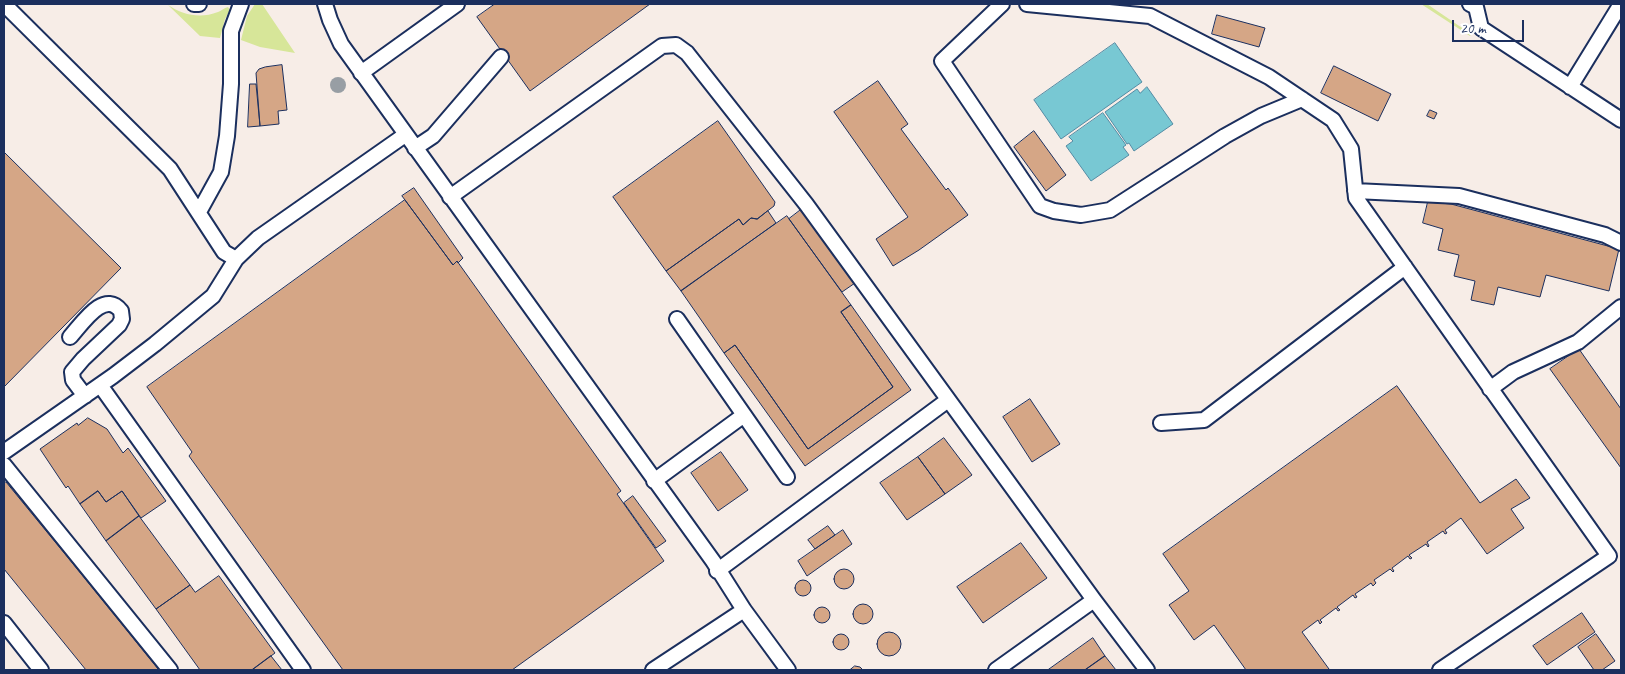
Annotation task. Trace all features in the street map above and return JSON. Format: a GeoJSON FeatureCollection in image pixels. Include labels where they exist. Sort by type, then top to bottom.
{"type":"FeatureCollection","features":[{"type":"Feature","properties":{"kind":"lane"},"geometry":{"type":"LineString","coordinates":[[4,4],[170,169],[224,252],[236,260]]}},
{"type":"Feature","properties":{"kind":"lane"},"geometry":{"type":"LineString","coordinates":[[194,4],[199,4]]}},
{"type":"Feature","properties":{"kind":"lane"},"geometry":{"type":"LineString","coordinates":[[199,212],[221,172],[228,136],[232,84],[231,31],[241,4]]}},
{"type":"Feature","properties":{"kind":"lane"},"geometry":{"type":"LineString","coordinates":[[325,4],[341,44],[361,73],[712,561],[744,610],[788,670]]}},
{"type":"Feature","properties":{"kind":"lane"},"geometry":{"type":"LineString","coordinates":[[361,73],[457,4]]}},
{"type":"Feature","properties":{"kind":"lane"},"geometry":{"type":"LineString","coordinates":[[1002,4],[942,60],[1040,206],[1054,211],[1081,215],[1110,210],[1225,136],[1261,116],[1302,99]]}},
{"type":"Feature","properties":{"kind":"lane"},"geometry":{"type":"LineString","coordinates":[[1027,4],[1150,16],[1269,77],[1333,120],[1351,149],[1356,198],[1490,388],[1615,556],[1440,670]]}},
{"type":"Feature","properties":{"kind":"lane"},"geometry":{"type":"LineString","coordinates":[[1470,4],[1476,8],[1481,28],[1621,120]]}},
{"type":"Feature","properties":{"kind":"lane"},"geometry":{"type":"LineString","coordinates":[[1570,87],[1621,4]]}},
{"type":"Feature","properties":{"kind":"lane"},"geometry":{"type":"LineString","coordinates":[[450,197],[662,46],[676,45],[688,52],[806,204],[1147,670]]}},
{"type":"Feature","properties":{"kind":"lane"},"geometry":{"type":"LineString","coordinates":[[415,148],[433,136],[501,57]]}},
{"type":"Feature","properties":{"kind":"lane"},"geometry":{"type":"LineString","coordinates":[[4,452],[85,396],[155,344],[212,296],[236,260],[258,238],[406,135]]}},
{"type":"Feature","properties":{"kind":"lane"},"geometry":{"type":"LineString","coordinates":[[1355,191],[1459,196],[1605,235],[1621,243]]}},
{"type":"Feature","properties":{"kind":"lane"},"geometry":{"type":"LineString","coordinates":[[1161,423],[1204,420],[1405,267]]}},
{"type":"Feature","properties":{"kind":"lane"},"geometry":{"type":"LineString","coordinates":[[70,337],[95,309],[102,304],[114,304],[121,311],[122,319],[119,325],[72,372],[73,380],[85,396]]}},
{"type":"Feature","properties":{"kind":"lane"},"geometry":{"type":"LineString","coordinates":[[1490,388],[1513,372],[1578,342],[1621,307]]}},
{"type":"Feature","properties":{"kind":"lane"},"geometry":{"type":"LineString","coordinates":[[677,319],[787,476]]}},
{"type":"Feature","properties":{"kind":"lane"},"geometry":{"type":"LineString","coordinates":[[100,385],[303,670]]}},
{"type":"Feature","properties":{"kind":"lane"},"geometry":{"type":"LineString","coordinates":[[717,571],[948,400]]}},
{"type":"Feature","properties":{"kind":"lane"},"geometry":{"type":"LineString","coordinates":[[654,480],[744,415]]}},
{"type":"Feature","properties":{"kind":"lane"},"geometry":{"type":"LineString","coordinates":[[4,465],[170,670]]}},
{"type":"Feature","properties":{"kind":"lane"},"geometry":{"type":"LineString","coordinates":[[996,670],[1094,600]]}},
{"type":"Feature","properties":{"kind":"lane"},"geometry":{"type":"LineString","coordinates":[[653,670],[744,610]]}},
{"type":"Feature","properties":{"kind":"lane"},"geometry":{"type":"LineString","coordinates":[[4,623],[41,670]]}},
{"type":"Feature","properties":{"kind":"green space"},"geometry":{"type":"Polygon","coordinates":[[[255,4],[262,4],[295,53],[260,47],[241,40],[247,16],[255,4]]]}},
{"type":"Feature","properties":{"kind":"green space"},"geometry":{"type":"Polygon","coordinates":[[[1421,4],[1427,4],[1471,34],[1470,36],[1421,4]]]}},
{"type":"Feature","properties":{"kind":"green space"},"geometry":{"type":"Polygon","coordinates":[[[168,5],[192,15],[211,14],[228,7],[230,10],[225,19],[220,38],[200,36],[168,5]]]}},
{"type":"Feature","properties":{"kind":"water"},"geometry":{"type":"Polygon","coordinates":[[[1115,43],[1142,82],[1061,139],[1034,100],[1115,43]]]}},
{"type":"Feature","properties":{"kind":"water"},"geometry":{"type":"Polygon","coordinates":[[[1147,87],[1173,124],[1134,151],[1105,112],[1137,89],[1140,93],[1147,87]]]}},
{"type":"Feature","properties":{"kind":"water"},"geometry":{"type":"Polygon","coordinates":[[[1103,113],[1126,145],[1123,147],[1129,155],[1091,181],[1066,146],[1073,141],[1069,137],[1103,113]]]}},
{"type":"Feature","properties":{"kind":"building"},"geometry":{"type":"Polygon","coordinates":[[[495,4],[650,4],[530,91],[477,17],[495,4]]]}},
{"type":"Feature","properties":{"kind":"building"},"geometry":{"type":"Polygon","coordinates":[[[1217,15],[1265,28],[1259,47],[1212,34],[1217,15]]]}},
{"type":"Feature","properties":{"kind":"building"},"geometry":{"type":"Polygon","coordinates":[[[282,65],[287,110],[278,111],[279,124],[260,126],[256,73],[259,69],[265,67],[282,65]]]}},
{"type":"Feature","properties":{"kind":"building"},"geometry":{"type":"Polygon","coordinates":[[[1334,66],[1391,94],[1378,121],[1321,93],[1334,66]]]}},
{"type":"Feature","properties":{"kind":"building"},"geometry":{"type":"Polygon","coordinates":[[[878,81],[908,124],[901,129],[946,190],[948,188],[968,215],[893,266],[876,239],[908,217],[834,112],[878,81]]]}},
{"type":"Feature","properties":{"kind":"building"},"geometry":{"type":"Polygon","coordinates":[[[250,84],[256,84],[260,126],[248,127],[250,84]]]}},
{"type":"Feature","properties":{"kind":"building"},"geometry":{"type":"Polygon","coordinates":[[[1430,110],[1437,113],[1434,119],[1427,116],[1430,110]]]}},
{"type":"Feature","properties":{"kind":"building"},"geometry":{"type":"Polygon","coordinates":[[[718,121],[775,202],[774,206],[757,219],[751,218],[743,225],[739,219],[666,271],[613,197],[718,121]]]}},
{"type":"Feature","properties":{"kind":"building"},"geometry":{"type":"Polygon","coordinates":[[[1034,131],[1066,175],[1046,191],[1014,147],[1034,131]]]}},
{"type":"Feature","properties":{"kind":"building"},"geometry":{"type":"Polygon","coordinates":[[[4,152],[121,268],[4,387],[4,152]]]}},
{"type":"Feature","properties":{"kind":"building"},"geometry":{"type":"Polygon","coordinates":[[[414,188],[463,258],[458,263],[457,261],[453,265],[402,196],[414,188]]]}},
{"type":"Feature","properties":{"kind":"building"},"geometry":{"type":"Polygon","coordinates":[[[405,200],[453,265],[457,261],[621,491],[617,494],[664,561],[512,670],[343,670],[189,456],[192,452],[147,387],[405,200]]]}},
{"type":"Feature","properties":{"kind":"building"},"geometry":{"type":"Polygon","coordinates":[[[1428,202],[1451,204],[1619,249],[1609,291],[1546,275],[1540,297],[1498,287],[1494,305],[1471,300],[1475,281],[1454,276],[1459,255],[1438,250],[1443,229],[1423,223],[1428,202]]]}},
{"type":"Feature","properties":{"kind":"building"},"geometry":{"type":"Polygon","coordinates":[[[802,209],[855,283],[842,292],[789,219],[802,209]]]}},
{"type":"Feature","properties":{"kind":"building"},"geometry":{"type":"Polygon","coordinates":[[[768,211],[776,223],[681,291],[666,271],[739,219],[743,225],[751,218],[757,219],[768,211]]]}},
{"type":"Feature","properties":{"kind":"building"},"geometry":{"type":"Polygon","coordinates":[[[787,216],[851,305],[841,312],[893,387],[808,449],[735,345],[724,353],[681,291],[787,216]]]}},
{"type":"Feature","properties":{"kind":"building"},"geometry":{"type":"Polygon","coordinates":[[[851,305],[911,390],[805,466],[724,353],[735,345],[808,449],[893,387],[841,312],[851,305]]]}},
{"type":"Feature","properties":{"kind":"building"},"geometry":{"type":"Polygon","coordinates":[[[1579,349],[1621,409],[1621,468],[1550,369],[1579,349]]]}},
{"type":"Feature","properties":{"kind":"building"},"geometry":{"type":"Polygon","coordinates":[[[1397,386],[1480,503],[1516,479],[1530,498],[1511,509],[1524,528],[1487,554],[1461,518],[1445,530],[1447,533],[1445,534],[1443,531],[1427,542],[1428,547],[1426,544],[1409,555],[1412,558],[1410,559],[1408,556],[1392,568],[1393,572],[1390,569],[1374,580],[1376,583],[1373,586],[1371,583],[1355,594],[1357,597],[1355,598],[1353,595],[1337,607],[1340,610],[1338,611],[1336,608],[1320,620],[1322,622],[1320,624],[1318,620],[1302,632],[1329,669],[1246,670],[1214,625],[1194,640],[1169,605],[1189,591],[1163,554],[1397,386]]]}},
{"type":"Feature","properties":{"kind":"building"},"geometry":{"type":"Polygon","coordinates":[[[1030,399],[1060,444],[1032,462],[1003,417],[1030,399]]]}},
{"type":"Feature","properties":{"kind":"building"},"geometry":{"type":"Polygon","coordinates":[[[88,418],[107,429],[123,453],[128,448],[166,501],[141,518],[122,491],[106,502],[98,491],[80,504],[68,486],[66,488],[40,449],[77,423],[78,425],[88,418]]]}},
{"type":"Feature","properties":{"kind":"building"},"geometry":{"type":"Polygon","coordinates":[[[944,438],[972,475],[945,494],[918,457],[944,438]]]}},
{"type":"Feature","properties":{"kind":"building"},"geometry":{"type":"Polygon","coordinates":[[[721,452],[748,490],[718,511],[691,473],[721,452]]]}},
{"type":"Feature","properties":{"kind":"building"},"geometry":{"type":"Polygon","coordinates":[[[918,457],[945,494],[907,520],[880,483],[918,457]]]}},
{"type":"Feature","properties":{"kind":"building"},"geometry":{"type":"Polygon","coordinates":[[[6,482],[159,670],[86,670],[4,569],[4,484],[6,482]]]}},
{"type":"Feature","properties":{"kind":"building"},"geometry":{"type":"Polygon","coordinates":[[[98,491],[106,502],[122,491],[139,516],[106,541],[80,504],[98,491]]]}},
{"type":"Feature","properties":{"kind":"building"},"geometry":{"type":"Polygon","coordinates":[[[633,496],[666,541],[656,548],[624,503],[633,496]]]}},
{"type":"Feature","properties":{"kind":"building"},"geometry":{"type":"Polygon","coordinates":[[[139,516],[190,585],[156,609],[106,541],[139,516]]]}},
{"type":"Feature","properties":{"kind":"building"},"geometry":{"type":"Polygon","coordinates":[[[828,526],[835,535],[815,549],[808,540],[828,526]]]}},
{"type":"Feature","properties":{"kind":"building"},"geometry":{"type":"Polygon","coordinates":[[[843,530],[852,544],[807,576],[798,561],[843,530]]]}},
{"type":"Feature","properties":{"kind":"building"},"geometry":{"type":"Polygon","coordinates":[[[1021,543],[1047,578],[983,623],[957,587],[1021,543]]]}},
{"type":"Feature","properties":{"kind":"building"},"geometry":{"type":"Polygon","coordinates":[[[844,569],[851,572],[854,579],[851,586],[844,589],[837,586],[834,579],[837,572],[844,569]]]}},
{"type":"Feature","properties":{"kind":"building"},"geometry":{"type":"Polygon","coordinates":[[[219,576],[275,653],[252,670],[200,670],[156,609],[190,585],[195,592],[219,576]]]}},
{"type":"Feature","properties":{"kind":"building"},"geometry":{"type":"Polygon","coordinates":[[[803,580],[809,582],[811,588],[809,594],[803,596],[797,594],[795,588],[797,582],[803,580]]]}},
{"type":"Feature","properties":{"kind":"building"},"geometry":{"type":"Polygon","coordinates":[[[859,604],[867,604],[873,610],[873,618],[867,624],[859,624],[853,618],[853,610],[859,604]]]}},
{"type":"Feature","properties":{"kind":"building"},"geometry":{"type":"Polygon","coordinates":[[[822,607],[828,609],[830,615],[828,621],[822,623],[816,621],[814,615],[816,609],[822,607]]]}},
{"type":"Feature","properties":{"kind":"building"},"geometry":{"type":"Polygon","coordinates":[[[1582,613],[1595,632],[1547,665],[1533,646],[1582,613]]]}},
{"type":"Feature","properties":{"kind":"building"},"geometry":{"type":"Polygon","coordinates":[[[889,632],[894,633],[900,639],[900,649],[894,655],[889,656],[884,655],[878,649],[877,644],[878,639],[884,633],[889,632]]]}},
{"type":"Feature","properties":{"kind":"building"},"geometry":{"type":"Polygon","coordinates":[[[841,634],[847,636],[849,642],[847,648],[841,650],[835,648],[833,642],[835,636],[841,634]]]}},
{"type":"Feature","properties":{"kind":"building"},"geometry":{"type":"Polygon","coordinates":[[[1596,634],[1615,661],[1602,670],[1594,670],[1578,647],[1596,634]]]}},
{"type":"Feature","properties":{"kind":"building"},"geometry":{"type":"Polygon","coordinates":[[[1093,638],[1105,656],[1085,670],[1048,670],[1093,638]]]}},
{"type":"Feature","properties":{"kind":"building"},"geometry":{"type":"Polygon","coordinates":[[[271,656],[282,670],[252,670],[271,656]]]}},
{"type":"Feature","properties":{"kind":"building"},"geometry":{"type":"Polygon","coordinates":[[[1105,656],[1116,670],[1085,670],[1105,656]]]}},
{"type":"Feature","properties":{"kind":"building"},"geometry":{"type":"Polygon","coordinates":[[[855,666],[860,667],[863,670],[850,670],[855,666]]]}}]}
